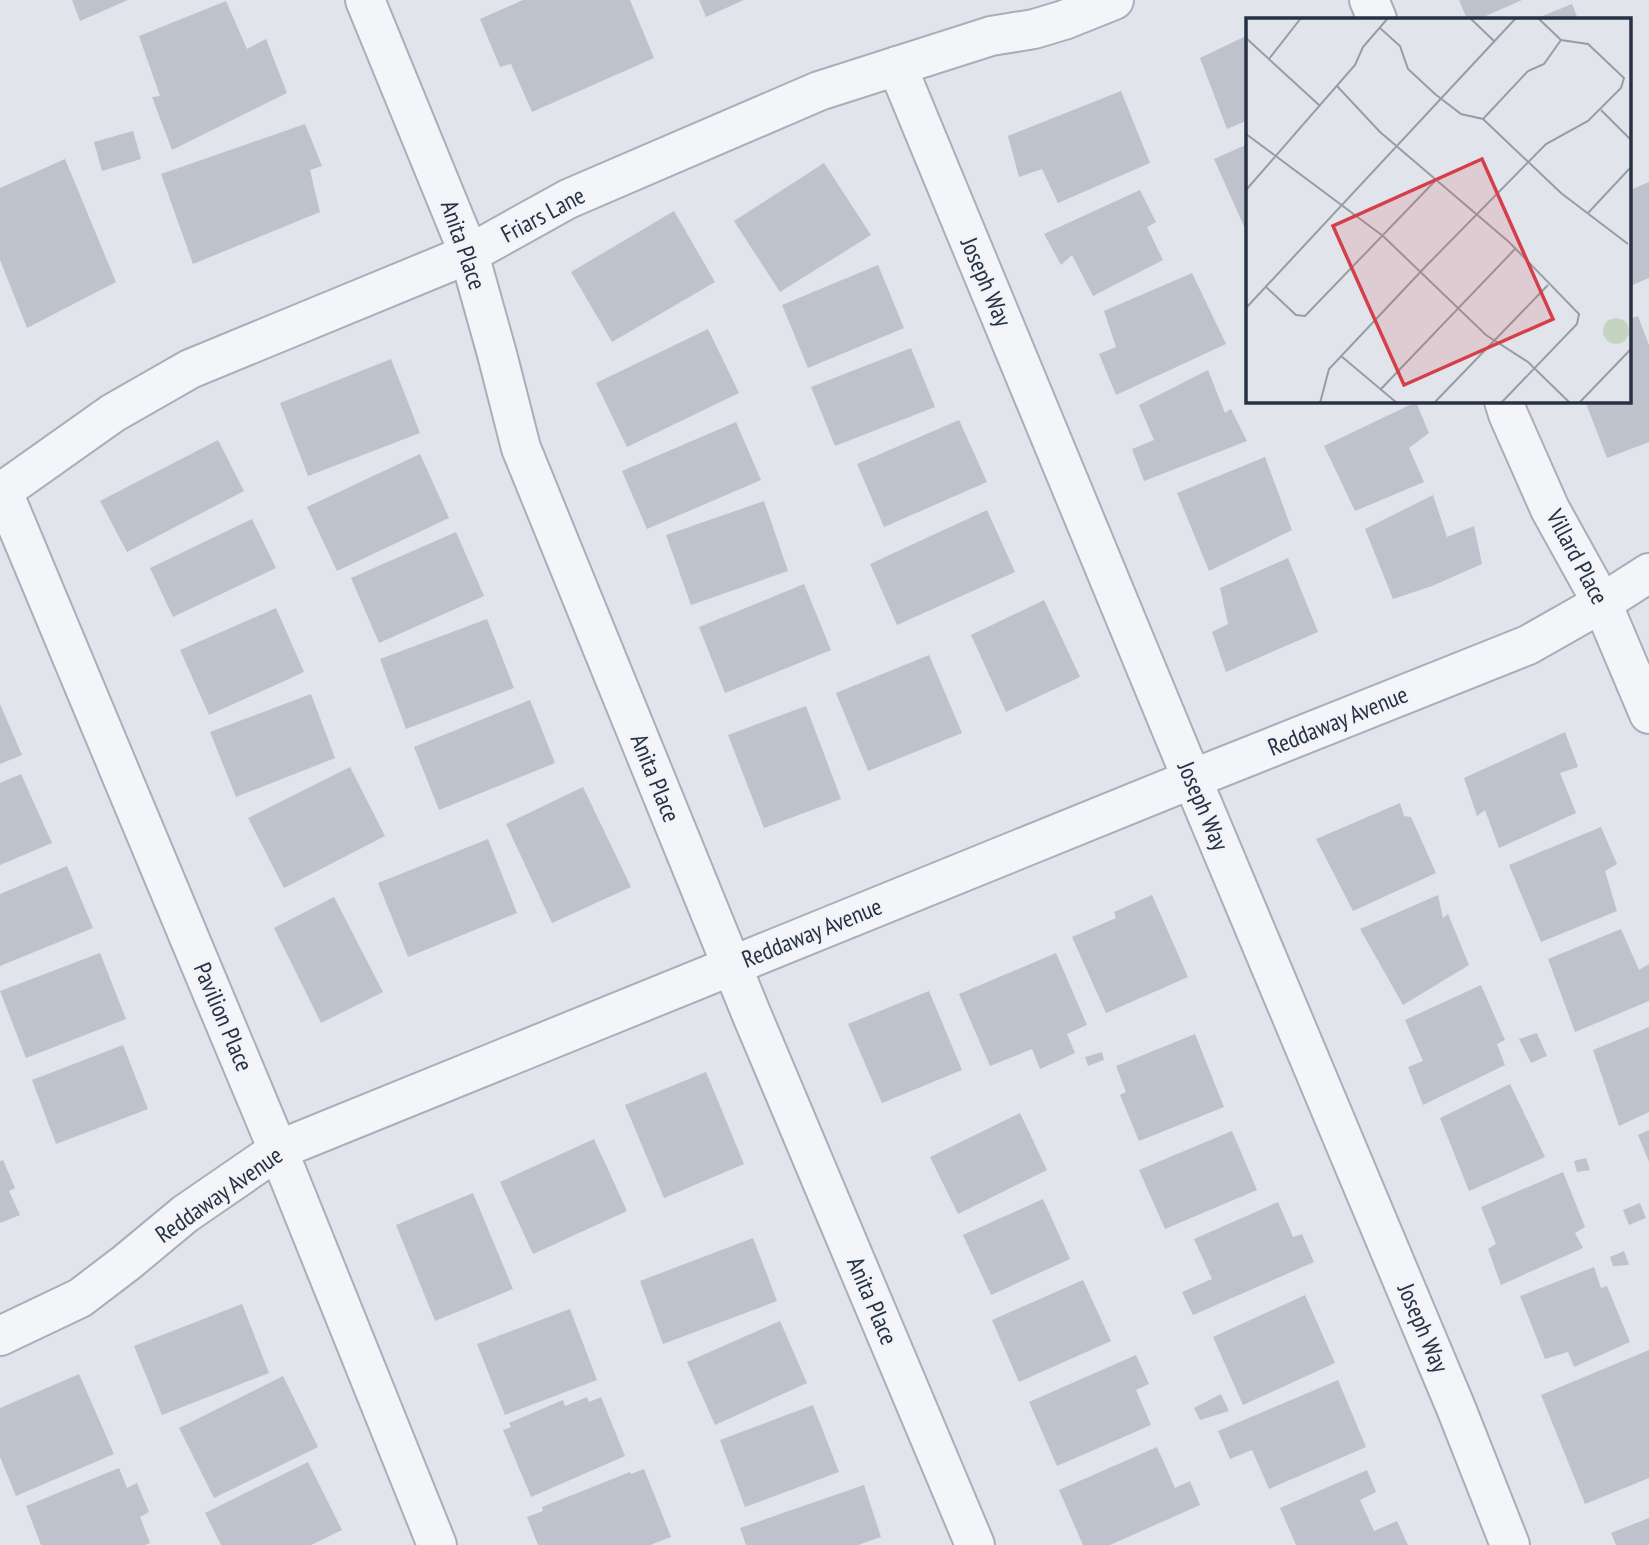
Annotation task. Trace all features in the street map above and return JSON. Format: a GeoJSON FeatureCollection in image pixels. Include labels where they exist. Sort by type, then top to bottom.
{"type":"FeatureCollection","features":[{"type":"Feature","properties":{"kind":"street","name":"Anita Place"},"geometry":{"type":"LineString","coordinates":[[365,0],[470,254],[521,448],[732,966],[975,1545]]}},
{"type":"Feature","properties":{"kind":"street","name":"Friars Lane"},"geometry":{"type":"LineString","coordinates":[[1,493],[113,413],[190,369],[470,254],[568,199],[819,91],[991,36],[1034,29],[1064,20],[1114,0]]}},
{"type":"Feature","properties":{"kind":"street"},"geometry":{"type":"LineString","coordinates":[[1369,0],[1377,18]]}},
{"type":"Feature","properties":{"kind":"street","name":"Joseph Way"},"geometry":{"type":"LineString","coordinates":[[897,66],[1456,1408],[1510,1545]]}},
{"type":"Feature","properties":{"kind":"street","name":"Villard Place"},"geometry":{"type":"LineString","coordinates":[[1504,402],[1550,509],[1602,603],[1649,714]]}},
{"type":"Feature","properties":{"kind":"street","name":"Pavilion Place"},"geometry":{"type":"LineString","coordinates":[[1,493],[278,1150],[437,1545]]}},
{"type":"Feature","properties":{"kind":"street","name":"Reddaway Avenue"},"geometry":{"type":"LineString","coordinates":[[0,1336],[80,1298],[185,1214],[278,1150],[1528,645],[1649,573]]}},
{"type":"Feature","properties":{"kind":"building"},"geometry":{"type":"Polygon","coordinates":[[[72,0],[128,0],[80,21],[72,0]]]}},
{"type":"Feature","properties":{"kind":"building"},"geometry":{"type":"Polygon","coordinates":[[[523,0],[630,0],[654,58],[532,112],[511,64],[500,67],[480,19],[523,0]]]}},
{"type":"Feature","properties":{"kind":"building"},"geometry":{"type":"Polygon","coordinates":[[[699,0],[744,0],[706,17],[699,0]]]}},
{"type":"Feature","properties":{"kind":"building"},"geometry":{"type":"Polygon","coordinates":[[[1459,0],[1522,0],[1481,18],[1467,18],[1459,0]]]}},
{"type":"Feature","properties":{"kind":"building"},"geometry":{"type":"Polygon","coordinates":[[[226,1],[247,49],[266,39],[287,93],[172,150],[152,97],[160,96],[139,36],[226,1]]]}},
{"type":"Feature","properties":{"kind":"building"},"geometry":{"type":"Polygon","coordinates":[[[1572,4],[1578,18],[1537,18],[1572,4]]]}},
{"type":"Feature","properties":{"kind":"building"},"geometry":{"type":"Polygon","coordinates":[[[1246,36],[1246,121],[1227,129],[1200,58],[1246,36]]]}},
{"type":"Feature","properties":{"kind":"building"},"geometry":{"type":"Polygon","coordinates":[[[1121,91],[1150,163],[1058,203],[1042,169],[1019,177],[1008,136],[1121,91]]]}},
{"type":"Feature","properties":{"kind":"building"},"geometry":{"type":"Polygon","coordinates":[[[305,124],[322,166],[310,170],[320,212],[193,264],[161,174],[305,124]]]}},
{"type":"Feature","properties":{"kind":"building"},"geometry":{"type":"Polygon","coordinates":[[[133,131],[141,159],[102,171],[94,142],[133,131]]]}},
{"type":"Feature","properties":{"kind":"building"},"geometry":{"type":"Polygon","coordinates":[[[1246,145],[1246,231],[1214,159],[1246,145]]]}},
{"type":"Feature","properties":{"kind":"building"},"geometry":{"type":"Polygon","coordinates":[[[65,159],[116,282],[27,328],[0,260],[0,188],[65,159]]]}},
{"type":"Feature","properties":{"kind":"building"},"geometry":{"type":"Polygon","coordinates":[[[824,163],[871,235],[780,292],[734,221],[824,163]]]}},
{"type":"Feature","properties":{"kind":"building"},"geometry":{"type":"Polygon","coordinates":[[[1649,182],[1649,278],[1632,285],[1632,189],[1649,182]]]}},
{"type":"Feature","properties":{"kind":"building"},"geometry":{"type":"Polygon","coordinates":[[[1140,190],[1156,222],[1147,227],[1163,260],[1093,296],[1072,255],[1061,265],[1044,234],[1140,190]]]}},
{"type":"Feature","properties":{"kind":"building"},"geometry":{"type":"Polygon","coordinates":[[[674,211],[715,282],[612,342],[571,272],[674,211]]]}},
{"type":"Feature","properties":{"kind":"building"},"geometry":{"type":"Polygon","coordinates":[[[878,265],[904,328],[808,368],[782,305],[878,265]]]}},
{"type":"Feature","properties":{"kind":"building"},"geometry":{"type":"Polygon","coordinates":[[[1192,273],[1226,344],[1116,395],[1099,354],[1116,347],[1104,311],[1192,273]]]}},
{"type":"Feature","properties":{"kind":"building"},"geometry":{"type":"Polygon","coordinates":[[[1638,316],[1649,345],[1649,442],[1607,458],[1585,402],[1632,402],[1632,318],[1638,316]]]}},
{"type":"Feature","properties":{"kind":"building"},"geometry":{"type":"Polygon","coordinates":[[[708,329],[739,393],[627,447],[596,383],[708,329]]]}},
{"type":"Feature","properties":{"kind":"building"},"geometry":{"type":"Polygon","coordinates":[[[911,348],[935,407],[835,446],[811,387],[911,348]]]}},
{"type":"Feature","properties":{"kind":"building"},"geometry":{"type":"Polygon","coordinates":[[[391,359],[420,433],[308,476],[280,403],[391,359]]]}},
{"type":"Feature","properties":{"kind":"building"},"geometry":{"type":"Polygon","coordinates":[[[1208,370],[1225,413],[1231,409],[1247,441],[1144,481],[1132,449],[1154,440],[1139,405],[1208,370]]]}},
{"type":"Feature","properties":{"kind":"building"},"geometry":{"type":"Polygon","coordinates":[[[1416,402],[1429,433],[1409,448],[1424,482],[1355,511],[1324,446],[1416,402]]]}},
{"type":"Feature","properties":{"kind":"building"},"geometry":{"type":"Polygon","coordinates":[[[959,420],[987,482],[884,527],[857,464],[959,420]]]}},
{"type":"Feature","properties":{"kind":"building"},"geometry":{"type":"Polygon","coordinates":[[[736,422],[761,480],[647,529],[622,471],[736,422]]]}},
{"type":"Feature","properties":{"kind":"building"},"geometry":{"type":"Polygon","coordinates":[[[218,440],[244,491],[127,552],[100,501],[218,440]]]}},
{"type":"Feature","properties":{"kind":"building"},"geometry":{"type":"Polygon","coordinates":[[[420,454],[449,518],[337,571],[307,507],[420,454]]]}},
{"type":"Feature","properties":{"kind":"building"},"geometry":{"type":"Polygon","coordinates":[[[1265,457],[1292,530],[1209,571],[1177,493],[1265,457]]]}},
{"type":"Feature","properties":{"kind":"building"},"geometry":{"type":"Polygon","coordinates":[[[1433,495],[1447,537],[1474,526],[1482,564],[1432,586],[1393,599],[1365,529],[1433,495]]]}},
{"type":"Feature","properties":{"kind":"building"},"geometry":{"type":"Polygon","coordinates":[[[764,501],[788,571],[691,605],[666,535],[764,501]]]}},
{"type":"Feature","properties":{"kind":"building"},"geometry":{"type":"Polygon","coordinates":[[[987,510],[1015,572],[897,625],[870,564],[987,510]]]}},
{"type":"Feature","properties":{"kind":"building"},"geometry":{"type":"Polygon","coordinates":[[[252,519],[276,568],[173,617],[150,568],[252,519]]]}},
{"type":"Feature","properties":{"kind":"building"},"geometry":{"type":"Polygon","coordinates":[[[456,532],[484,596],[379,643],[351,578],[456,532]]]}},
{"type":"Feature","properties":{"kind":"building"},"geometry":{"type":"Polygon","coordinates":[[[1288,558],[1318,632],[1226,672],[1212,632],[1228,624],[1220,588],[1288,558]]]}},
{"type":"Feature","properties":{"kind":"building"},"geometry":{"type":"Polygon","coordinates":[[[804,584],[831,650],[725,693],[699,627],[804,584]]]}},
{"type":"Feature","properties":{"kind":"building"},"geometry":{"type":"Polygon","coordinates":[[[1044,600],[1080,677],[1006,712],[971,635],[1044,600]]]}},
{"type":"Feature","properties":{"kind":"building"},"geometry":{"type":"Polygon","coordinates":[[[276,608],[304,672],[209,715],[180,650],[276,608]]]}},
{"type":"Feature","properties":{"kind":"building"},"geometry":{"type":"Polygon","coordinates":[[[487,619],[514,688],[406,729],[380,659],[487,619]]]}},
{"type":"Feature","properties":{"kind":"building"},"geometry":{"type":"Polygon","coordinates":[[[929,655],[962,733],[868,771],[836,693],[929,655]]]}},
{"type":"Feature","properties":{"kind":"building"},"geometry":{"type":"Polygon","coordinates":[[[311,694],[335,758],[236,797],[210,732],[311,694]]]}},
{"type":"Feature","properties":{"kind":"building"},"geometry":{"type":"Polygon","coordinates":[[[530,700],[555,763],[439,810],[414,747],[530,700]]]}},
{"type":"Feature","properties":{"kind":"building"},"geometry":{"type":"Polygon","coordinates":[[[0,704],[22,755],[0,764],[0,704]]]}},
{"type":"Feature","properties":{"kind":"building"},"geometry":{"type":"Polygon","coordinates":[[[806,706],[841,799],[764,828],[728,735],[806,706]]]}},
{"type":"Feature","properties":{"kind":"building"},"geometry":{"type":"Polygon","coordinates":[[[1565,732],[1578,767],[1560,773],[1576,813],[1499,848],[1485,810],[1477,816],[1464,778],[1565,732]]]}},
{"type":"Feature","properties":{"kind":"building"},"geometry":{"type":"Polygon","coordinates":[[[350,767],[385,836],[284,888],[248,818],[350,767]]]}},
{"type":"Feature","properties":{"kind":"building"},"geometry":{"type":"Polygon","coordinates":[[[21,774],[52,843],[0,865],[0,783],[21,774]]]}},
{"type":"Feature","properties":{"kind":"building"},"geometry":{"type":"Polygon","coordinates":[[[583,787],[631,887],[552,923],[506,824],[583,787]]]}},
{"type":"Feature","properties":{"kind":"building"},"geometry":{"type":"Polygon","coordinates":[[[1400,803],[1404,816],[1411,817],[1436,873],[1353,911],[1316,839],[1400,803]]]}},
{"type":"Feature","properties":{"kind":"building"},"geometry":{"type":"Polygon","coordinates":[[[1601,827],[1617,864],[1605,871],[1617,911],[1541,942],[1509,865],[1601,827]]]}},
{"type":"Feature","properties":{"kind":"building"},"geometry":{"type":"Polygon","coordinates":[[[488,839],[517,913],[408,957],[378,883],[488,839]]]}},
{"type":"Feature","properties":{"kind":"building"},"geometry":{"type":"Polygon","coordinates":[[[67,866],[93,928],[0,966],[0,894],[67,866]]]}},
{"type":"Feature","properties":{"kind":"building"},"geometry":{"type":"Polygon","coordinates":[[[1152,895],[1188,977],[1106,1013],[1072,937],[1116,918],[1114,912],[1152,895]]]}},
{"type":"Feature","properties":{"kind":"building"},"geometry":{"type":"Polygon","coordinates":[[[1438,895],[1443,918],[1448,914],[1469,965],[1403,1005],[1360,929],[1438,895]]]}},
{"type":"Feature","properties":{"kind":"building"},"geometry":{"type":"Polygon","coordinates":[[[334,897],[383,992],[321,1023],[274,928],[334,897]]]}},
{"type":"Feature","properties":{"kind":"building"},"geometry":{"type":"Polygon","coordinates":[[[1621,929],[1639,970],[1649,964],[1649,1001],[1575,1032],[1548,959],[1621,929]]]}},
{"type":"Feature","properties":{"kind":"building"},"geometry":{"type":"Polygon","coordinates":[[[100,953],[126,1019],[26,1058],[0,991],[100,953]]]}},
{"type":"Feature","properties":{"kind":"building"},"geometry":{"type":"Polygon","coordinates":[[[1056,953],[1087,1025],[1067,1034],[1075,1053],[1040,1069],[1032,1049],[990,1066],[959,994],[1056,953]]]}},
{"type":"Feature","properties":{"kind":"building"},"geometry":{"type":"Polygon","coordinates":[[[1481,985],[1505,1040],[1497,1044],[1505,1065],[1423,1105],[1408,1067],[1423,1061],[1405,1020],[1481,985]]]}},
{"type":"Feature","properties":{"kind":"building"},"geometry":{"type":"Polygon","coordinates":[[[929,991],[962,1070],[882,1103],[848,1024],[929,991]]]}},
{"type":"Feature","properties":{"kind":"building"},"geometry":{"type":"Polygon","coordinates":[[[1649,1027],[1649,1112],[1619,1126],[1593,1050],[1649,1027]]]}},
{"type":"Feature","properties":{"kind":"building"},"geometry":{"type":"Polygon","coordinates":[[[1537,1033],[1547,1056],[1531,1063],[1519,1039],[1537,1033]]]}},
{"type":"Feature","properties":{"kind":"building"},"geometry":{"type":"Polygon","coordinates":[[[1195,1034],[1224,1107],[1139,1141],[1120,1095],[1126,1092],[1116,1066],[1195,1034]]]}},
{"type":"Feature","properties":{"kind":"building"},"geometry":{"type":"Polygon","coordinates":[[[123,1045],[148,1109],[56,1144],[32,1080],[123,1045]]]}},
{"type":"Feature","properties":{"kind":"building"},"geometry":{"type":"Polygon","coordinates":[[[1102,1052],[1104,1060],[1088,1066],[1085,1057],[1102,1052]]]}},
{"type":"Feature","properties":{"kind":"building"},"geometry":{"type":"Polygon","coordinates":[[[706,1072],[744,1164],[664,1198],[625,1105],[706,1072]]]}},
{"type":"Feature","properties":{"kind":"building"},"geometry":{"type":"Polygon","coordinates":[[[1510,1084],[1545,1157],[1469,1191],[1440,1118],[1510,1084]]]}},
{"type":"Feature","properties":{"kind":"building"},"geometry":{"type":"Polygon","coordinates":[[[1020,1113],[1047,1170],[958,1214],[930,1157],[1020,1113]]]}},
{"type":"Feature","properties":{"kind":"building"},"geometry":{"type":"Polygon","coordinates":[[[1649,1130],[1649,1162],[1638,1135],[1649,1130]]]}},
{"type":"Feature","properties":{"kind":"building"},"geometry":{"type":"Polygon","coordinates":[[[1232,1131],[1257,1190],[1165,1229],[1139,1170],[1232,1131]]]}},
{"type":"Feature","properties":{"kind":"building"},"geometry":{"type":"Polygon","coordinates":[[[594,1139],[627,1211],[533,1254],[500,1182],[594,1139]]]}},
{"type":"Feature","properties":{"kind":"building"},"geometry":{"type":"Polygon","coordinates":[[[1586,1158],[1590,1170],[1577,1172],[1574,1161],[1586,1158]]]}},
{"type":"Feature","properties":{"kind":"building"},"geometry":{"type":"Polygon","coordinates":[[[3,1160],[15,1188],[9,1191],[20,1215],[0,1223],[0,1161],[3,1160]]]}},
{"type":"Feature","properties":{"kind":"building"},"geometry":{"type":"Polygon","coordinates":[[[1563,1172],[1585,1227],[1575,1233],[1583,1248],[1501,1285],[1488,1249],[1496,1244],[1481,1207],[1563,1172]]]}},
{"type":"Feature","properties":{"kind":"building"},"geometry":{"type":"Polygon","coordinates":[[[473,1193],[513,1289],[435,1321],[396,1225],[473,1193]]]}},
{"type":"Feature","properties":{"kind":"building"},"geometry":{"type":"Polygon","coordinates":[[[1043,1199],[1070,1259],[991,1295],[963,1235],[1043,1199]]]}},
{"type":"Feature","properties":{"kind":"building"},"geometry":{"type":"Polygon","coordinates":[[[1278,1202],[1293,1237],[1302,1234],[1314,1262],[1193,1315],[1182,1292],[1212,1279],[1194,1239],[1278,1202]]]}},
{"type":"Feature","properties":{"kind":"building"},"geometry":{"type":"Polygon","coordinates":[[[1640,1203],[1646,1218],[1629,1225],[1623,1210],[1640,1203]]]}},
{"type":"Feature","properties":{"kind":"building"},"geometry":{"type":"Polygon","coordinates":[[[753,1238],[777,1301],[663,1344],[640,1281],[753,1238]]]}},
{"type":"Feature","properties":{"kind":"building"},"geometry":{"type":"Polygon","coordinates":[[[1624,1251],[1629,1265],[1613,1266],[1610,1257],[1624,1251]]]}},
{"type":"Feature","properties":{"kind":"building"},"geometry":{"type":"Polygon","coordinates":[[[1594,1267],[1601,1288],[1607,1286],[1630,1342],[1574,1367],[1568,1352],[1545,1359],[1520,1296],[1594,1267]]]}},
{"type":"Feature","properties":{"kind":"building"},"geometry":{"type":"Polygon","coordinates":[[[1083,1280],[1111,1341],[1019,1382],[992,1320],[1083,1280]]]}},
{"type":"Feature","properties":{"kind":"building"},"geometry":{"type":"Polygon","coordinates":[[[1305,1295],[1335,1363],[1243,1405],[1213,1337],[1305,1295]]]}},
{"type":"Feature","properties":{"kind":"building"},"geometry":{"type":"Polygon","coordinates":[[[242,1304],[269,1373],[162,1415],[134,1346],[242,1304]]]}},
{"type":"Feature","properties":{"kind":"building"},"geometry":{"type":"Polygon","coordinates":[[[570,1309],[597,1380],[505,1415],[477,1344],[570,1309]]]}},
{"type":"Feature","properties":{"kind":"building"},"geometry":{"type":"Polygon","coordinates":[[[780,1321],[807,1383],[715,1425],[687,1362],[780,1321]]]}},
{"type":"Feature","properties":{"kind":"building"},"geometry":{"type":"Polygon","coordinates":[[[1649,1350],[1649,1478],[1585,1504],[1541,1395],[1649,1350]]]}},
{"type":"Feature","properties":{"kind":"building"},"geometry":{"type":"Polygon","coordinates":[[[1136,1355],[1149,1384],[1136,1390],[1151,1425],[1057,1466],[1029,1402],[1136,1355]]]}},
{"type":"Feature","properties":{"kind":"building"},"geometry":{"type":"Polygon","coordinates":[[[79,1374],[114,1454],[16,1496],[0,1457],[0,1408],[79,1374]]]}},
{"type":"Feature","properties":{"kind":"building"},"geometry":{"type":"Polygon","coordinates":[[[283,1376],[318,1447],[214,1498],[179,1428],[283,1376]]]}},
{"type":"Feature","properties":{"kind":"building"},"geometry":{"type":"Polygon","coordinates":[[[1338,1380],[1366,1447],[1269,1489],[1252,1450],[1230,1459],[1218,1431],[1338,1380]]]}},
{"type":"Feature","properties":{"kind":"building"},"geometry":{"type":"Polygon","coordinates":[[[1221,1394],[1229,1411],[1200,1420],[1194,1408],[1221,1394]]]}},
{"type":"Feature","properties":{"kind":"building"},"geometry":{"type":"Polygon","coordinates":[[[587,1397],[589,1402],[601,1397],[625,1456],[531,1497],[503,1430],[511,1427],[509,1423],[563,1400],[565,1406],[587,1397]]]}},
{"type":"Feature","properties":{"kind":"building"},"geometry":{"type":"Polygon","coordinates":[[[813,1405],[839,1472],[745,1507],[720,1440],[813,1405]]]}},
{"type":"Feature","properties":{"kind":"building"},"geometry":{"type":"Polygon","coordinates":[[[1157,1447],[1175,1488],[1190,1481],[1200,1505],[1110,1545],[1083,1545],[1059,1490],[1157,1447]]]}},
{"type":"Feature","properties":{"kind":"building"},"geometry":{"type":"Polygon","coordinates":[[[308,1462],[342,1530],[311,1545],[221,1545],[205,1513],[308,1462]]]}},
{"type":"Feature","properties":{"kind":"building"},"geometry":{"type":"Polygon","coordinates":[[[119,1468],[127,1488],[137,1483],[149,1512],[140,1517],[150,1543],[41,1545],[26,1506],[119,1468]]]}},
{"type":"Feature","properties":{"kind":"building"},"geometry":{"type":"Polygon","coordinates":[[[644,1469],[671,1537],[650,1545],[538,1545],[527,1517],[543,1511],[542,1507],[644,1469]]]}},
{"type":"Feature","properties":{"kind":"building"},"geometry":{"type":"Polygon","coordinates":[[[1367,1470],[1376,1492],[1360,1500],[1374,1531],[1397,1521],[1408,1545],[1296,1545],[1280,1508],[1367,1470]]]}},
{"type":"Feature","properties":{"kind":"building"},"geometry":{"type":"Polygon","coordinates":[[[864,1485],[881,1537],[858,1545],[746,1545],[740,1528],[864,1485]]]}},
{"type":"Feature","properties":{"kind":"building"},"geometry":{"type":"Polygon","coordinates":[[[1649,1518],[1649,1545],[1616,1545],[1611,1533],[1649,1518]]]}}]}
